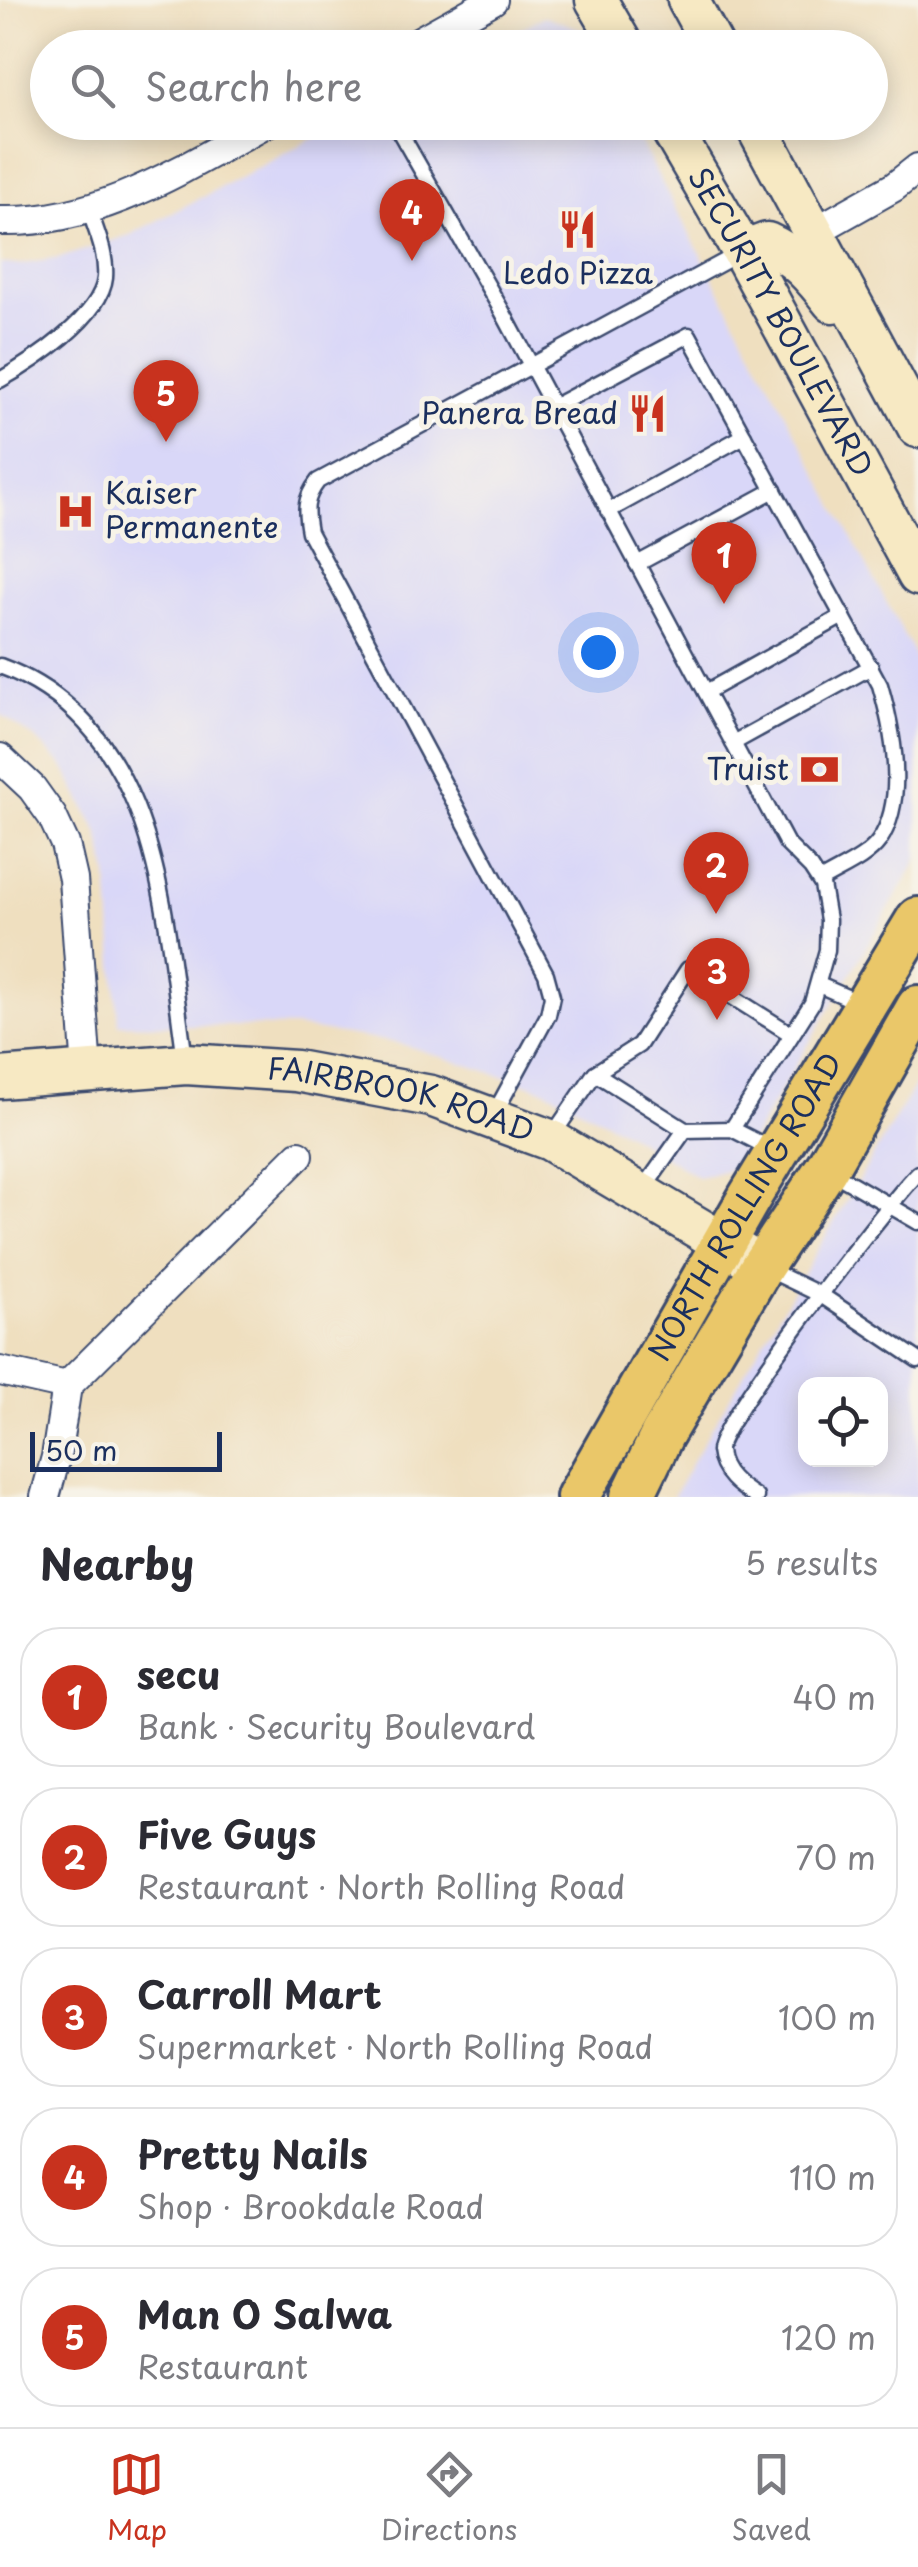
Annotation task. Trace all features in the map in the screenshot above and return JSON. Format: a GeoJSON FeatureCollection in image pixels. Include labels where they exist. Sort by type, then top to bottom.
{"type":"FeatureCollection","features":[{"type":"Feature","properties":{"kind":"main road"},"geometry":{"type":"LineString","coordinates":[[865,1005],[918,892]]}},
{"type":"Feature","properties":{"kind":"main road","name":"NORTH ROLLING ROAD"},"geometry":{"type":"LineString","coordinates":[[578,1497],[776,1152],[918,919]]}},
{"type":"Feature","properties":{"kind":"main road","name":"NORTH ROLLING ROAD"},"geometry":{"type":"LineString","coordinates":[[632,1497],[662,1435],[762,1266],[826,1169],[915,1014]]}},
{"type":"Feature","properties":{"kind":"street"},"geometry":{"type":"LineString","coordinates":[[439,30],[493,0]]}},
{"type":"Feature","properties":{"kind":"street"},"geometry":{"type":"LineString","coordinates":[[596,0],[614,30]]}},
{"type":"Feature","properties":{"kind":"street"},"geometry":{"type":"LineString","coordinates":[[688,0],[704,30]]}},
{"type":"Feature","properties":{"kind":"street"},"geometry":{"type":"LineString","coordinates":[[0,221],[52,218],[136,193],[235,140]]}},
{"type":"Feature","properties":{"kind":"street","name":"SECURITY BOULEVARD"},"geometry":{"type":"LineString","coordinates":[[678,140],[918,575]]}},
{"type":"Feature","properties":{"kind":"street"},"geometry":{"type":"LineString","coordinates":[[764,140],[909,406]]}},
{"type":"Feature","properties":{"kind":"street"},"geometry":{"type":"LineString","coordinates":[[814,232],[894,187],[918,168]]}},
{"type":"Feature","properties":{"kind":"street"},"geometry":{"type":"LineString","coordinates":[[743,252],[767,243],[800,263],[816,279],[909,406]]}},
{"type":"Feature","properties":{"kind":"street"},"geometry":{"type":"LineString","coordinates":[[0,758],[32,788],[52,816],[65,844],[73,880],[88,1071]]}},
{"type":"Feature","properties":{"kind":"street","name":"FAIRBROOK ROAD"},"geometry":{"type":"LineString","coordinates":[[0,1078],[186,1064],[296,1071],[431,1096],[550,1140],[762,1266]]}},
{"type":"Feature","properties":{"kind":"street"},"geometry":{"type":"LineString","coordinates":[[45,1497],[56,1458],[67,1386],[300,1155]]}},
{"type":"Feature","properties":{"kind":"street"},"geometry":{"type":"LineString","coordinates":[[0,1371],[67,1386]]}},
{"type":"Feature","properties":{"kind":"lane"},"geometry":{"type":"LineString","coordinates":[[404,140],[787,844],[820,880],[828,920],[827,950],[819,985],[812,1003],[732,1129]]}},
{"type":"Feature","properties":{"kind":"lane"},"geometry":{"type":"LineString","coordinates":[[0,380],[22,368],[91,311],[102,294],[106,276],[104,254],[89,209]]}},
{"type":"Feature","properties":{"kind":"lane"},"geometry":{"type":"LineString","coordinates":[[493,1116],[548,1015],[552,996],[546,974],[309,532],[305,510],[309,493],[318,481],[743,252]]}},
{"type":"Feature","properties":{"kind":"lane"},"geometry":{"type":"LineString","coordinates":[[552,407],[689,335],[880,685],[890,717],[893,792],[889,820],[878,843],[820,880]]}},
{"type":"Feature","properties":{"kind":"lane"},"geometry":{"type":"LineString","coordinates":[[608,511],[744,436]]}},
{"type":"Feature","properties":{"kind":"lane"},"geometry":{"type":"LineString","coordinates":[[637,564],[774,490]]}},
{"type":"Feature","properties":{"kind":"lane"},"geometry":{"type":"LineString","coordinates":[[706,692],[843,616]]}},
{"type":"Feature","properties":{"kind":"lane"},"geometry":{"type":"LineString","coordinates":[[0,666],[39,686],[72,711],[120,771],[139,807],[154,852],[186,1064]]}},
{"type":"Feature","properties":{"kind":"lane"},"geometry":{"type":"LineString","coordinates":[[734,744],[871,668]]}},
{"type":"Feature","properties":{"kind":"lane"},"geometry":{"type":"LineString","coordinates":[[550,1140],[596,1073],[639,1045],[688,968],[791,1034]]}},
{"type":"Feature","properties":{"kind":"lane"},"geometry":{"type":"LineString","coordinates":[[819,985],[865,1005]]}},
{"type":"Feature","properties":{"kind":"lane"},"geometry":{"type":"LineString","coordinates":[[596,1073],[685,1130],[732,1129],[776,1152]]}},
{"type":"Feature","properties":{"kind":"lane"},"geometry":{"type":"LineString","coordinates":[[641,1192],[685,1130]]}},
{"type":"Feature","properties":{"kind":"lane"},"geometry":{"type":"LineString","coordinates":[[826,1169],[918,1222]]}},
{"type":"Feature","properties":{"kind":"lane"},"geometry":{"type":"LineString","coordinates":[[756,1497],[740,1487],[723,1468],[718,1448],[728,1424],[821,1295],[918,1173]]}},
{"type":"Feature","properties":{"kind":"lane"},"geometry":{"type":"LineString","coordinates":[[762,1266],[821,1295],[918,1360]]}},
{"type":"Feature","properties":{"kind":"shaded area"},"geometry":{"type":"Polygon","coordinates":[[[545,16],[581,30],[518,30],[545,16]]]}},
{"type":"Feature","properties":{"kind":"shaded area"},"geometry":{"type":"Polygon","coordinates":[[[311,140],[639,140],[912,650],[918,668],[915,865],[735,1168],[698,1177],[546,1090],[398,1043],[295,1027],[118,1024],[108,874],[99,834],[63,766],[37,740],[0,714],[0,263],[17,265],[60,258],[130,235],[311,140]]]}},
{"type":"Feature","properties":{"kind":"shaded area"},"geometry":{"type":"Polygon","coordinates":[[[918,1080],[918,1497],[673,1497],[700,1448],[918,1080]]]}},
{"type":"Feature","properties":{"kind":"place","name":"Ledo Pizza"},"geometry":{"type":"Point","coordinates":[578,230]}},
{"type":"Feature","properties":{"kind":"place","name":"Pretty Nails"},"geometry":{"type":"Point","coordinates":[412,261]}},
{"type":"Feature","properties":{"kind":"place","name":"Panera Bread"},"geometry":{"type":"Point","coordinates":[648,414]}},
{"type":"Feature","properties":{"kind":"place","name":"Man O Salwa"},"geometry":{"type":"Point","coordinates":[166,442]}},
{"type":"Feature","properties":{"kind":"place","name":"Kaiser Permanente"},"geometry":{"type":"Point","coordinates":[75,511]}},
{"type":"Feature","properties":{"kind":"place","name":"secu"},"geometry":{"type":"Point","coordinates":[724,604]}},
{"type":"Feature","properties":{"kind":"place","name":"Truist"},"geometry":{"type":"Point","coordinates":[819,770]}},
{"type":"Feature","properties":{"kind":"place","name":"Five Guys"},"geometry":{"type":"Point","coordinates":[716,914]}},
{"type":"Feature","properties":{"kind":"place","name":"Carroll Mart"},"geometry":{"type":"Point","coordinates":[717,1020]}}]}
